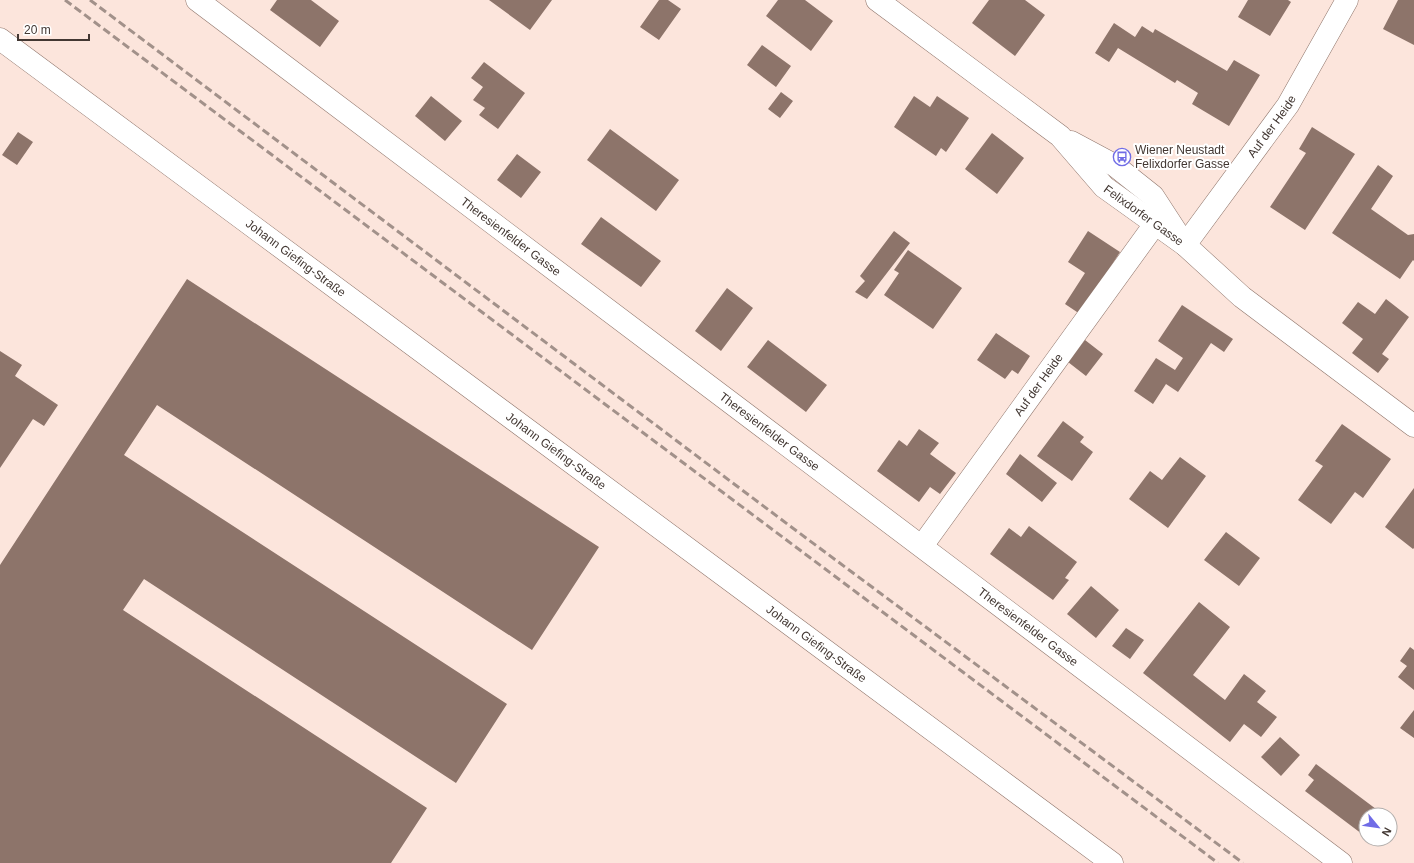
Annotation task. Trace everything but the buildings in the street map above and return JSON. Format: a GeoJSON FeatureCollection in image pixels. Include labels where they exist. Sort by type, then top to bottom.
{"type":"FeatureCollection","features":[{"type":"Feature","properties":{"kind":"street","name":"Theresienfelder Gasse"},"geometry":{"type":"LineString","coordinates":[[197,0],[1341,863]]}},
{"type":"Feature","properties":{"kind":"street","name":"Auf der Heide"},"geometry":{"type":"LineString","coordinates":[[1185,245],[1288,104],[1347,0]]}},
{"type":"Feature","properties":{"kind":"street","name":"Felixdorfer Gasse"},"geometry":{"type":"LineString","coordinates":[[885,2],[1060,136],[1104,187],[1185,245],[1242,297],[1414,426]]}},
{"type":"Feature","properties":{"kind":"street","name":"Johann Giefing-Straße"},"geometry":{"type":"LineString","coordinates":[[0,39],[1112,863]]}},
{"type":"Feature","properties":{"kind":"street"},"geometry":{"type":"LineString","coordinates":[[1060,136],[1114,165],[1154,196],[1185,245]]}},
{"type":"Feature","properties":{"kind":"street","name":"Auf der Heide"},"geometry":{"type":"LineString","coordinates":[[922,546],[1155,224]]}},
{"type":"Feature","properties":{"kind":"railway"},"geometry":{"type":"LineString","coordinates":[[65,0],[1218,863]]}},
{"type":"Feature","properties":{"kind":"railway"},"geometry":{"type":"LineString","coordinates":[[90,0],[794,529],[1243,863]]}},
{"type":"Feature","properties":{"kind":"place","name":"Wiener Neustadt Felixdorfer Gasse"},"geometry":{"type":"Point","coordinates":[1122,157]}}]}
